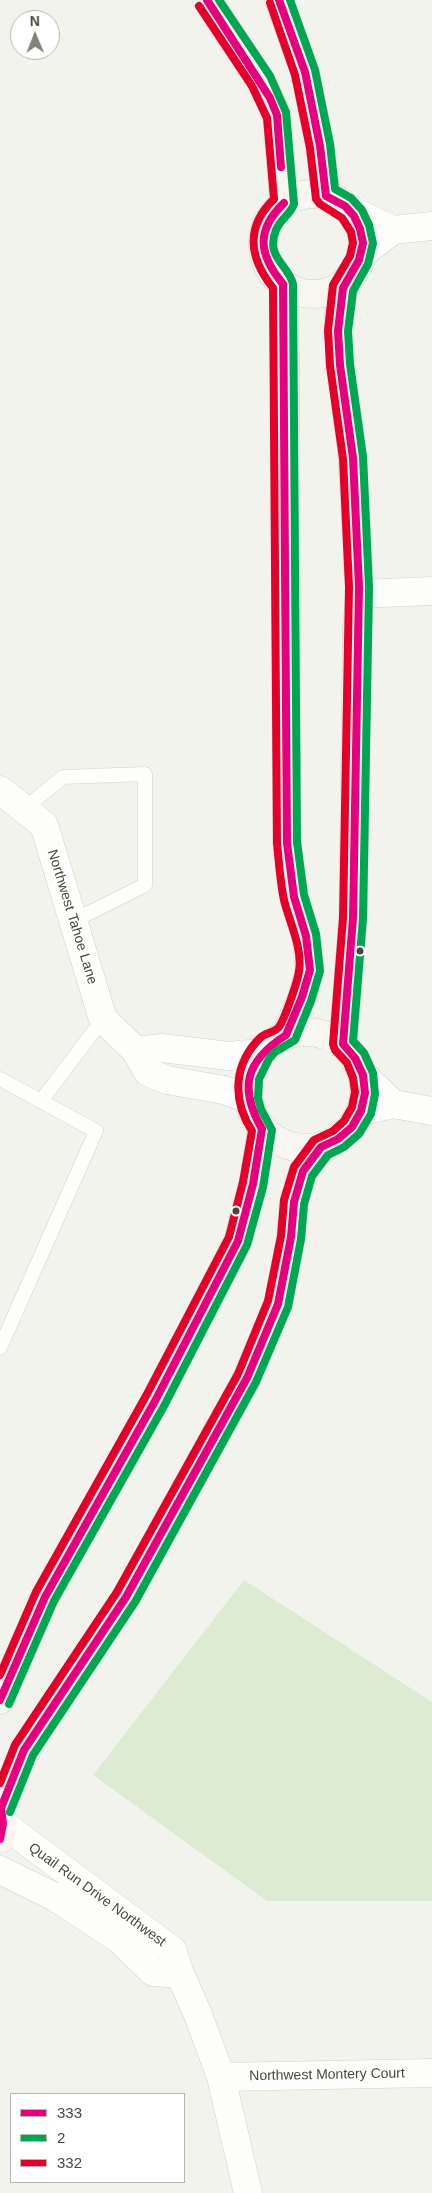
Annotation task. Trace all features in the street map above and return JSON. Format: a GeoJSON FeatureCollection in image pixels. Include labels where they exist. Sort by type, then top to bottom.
{"type":"FeatureCollection","features":[{"type":"Feature","properties":{"kind":"main road"},"geometry":{"type":"LineString","coordinates":[[207,0],[261,82],[277,115],[284,203]]}},
{"type":"Feature","properties":{"kind":"main road"},"geometry":{"type":"LineString","coordinates":[[279,0],[305,72],[320,146],[337,202],[358,222],[362,238],[362,254],[356,269],[345,282],[331,290],[314,294],[298,291],[283,284],[271,272],[264,256],[263,240],[267,223],[276,210],[284,203],[304,194],[337,202]]}},
{"type":"Feature","properties":{"kind":"main road"},"geometry":{"type":"LineString","coordinates":[[343,1044],[353,918],[357,628],[360,594],[352,452],[340,358],[339,314],[345,282]]}},
{"type":"Feature","properties":{"kind":"main road"},"geometry":{"type":"LineString","coordinates":[[283,284],[287,843],[294,897],[306,936],[310,970],[302,997],[286,1034]]}},
{"type":"Feature","properties":{"kind":"main road"},"geometry":{"type":"LineString","coordinates":[[306,1031],[326,1035],[343,1044],[355,1058],[363,1075],[365,1093],[361,1111],[352,1127],[338,1139],[321,1147],[305,1148],[290,1146],[275,1140],[262,1129],[252,1113],[248,1099],[249,1076],[261,1053],[269,1044],[286,1034],[306,1031]]}},
{"type":"Feature","properties":{"kind":"main road"},"geometry":{"type":"LineString","coordinates":[[0,1700],[45,1597],[155,1401],[238,1241],[253,1184],[262,1129]]}},
{"type":"Feature","properties":{"kind":"main road"},"geometry":{"type":"LineString","coordinates":[[1,1819],[24,1750],[126,1597],[247,1378],[278,1304],[291,1237],[294,1202],[303,1171],[321,1147]]}},
{"type":"Feature","properties":{"kind":"street"},"geometry":{"type":"LineString","coordinates":[[337,202],[394,230]]}},
{"type":"Feature","properties":{"kind":"street"},"geometry":{"type":"LineString","coordinates":[[362,254],[394,230],[432,226]]}},
{"type":"Feature","properties":{"kind":"street"},"geometry":{"type":"LineString","coordinates":[[360,594],[432,591]]}},
{"type":"Feature","properties":{"kind":"street","name":"Northwest Tahoe Lane"},"geometry":{"type":"LineString","coordinates":[[0,790],[44,825],[103,1020],[136,1051],[148,1072],[167,1080],[224,1090],[248,1099]]}},
{"type":"Feature","properties":{"kind":"street"},"geometry":{"type":"LineString","coordinates":[[136,1051],[162,1048],[229,1056],[261,1053]]}},
{"type":"Feature","properties":{"kind":"street"},"geometry":{"type":"LineString","coordinates":[[363,1075],[393,1104]]}},
{"type":"Feature","properties":{"kind":"street"},"geometry":{"type":"LineString","coordinates":[[361,1111],[393,1104],[432,1111]]}},
{"type":"Feature","properties":{"kind":"street","name":"Quail Run Drive Northwest"},"geometry":{"type":"LineString","coordinates":[[1,1819],[172,1950],[221,2077],[248,2193]]}},
{"type":"Feature","properties":{"kind":"street","name":"Quail Run Drive Northwest"},"geometry":{"type":"LineString","coordinates":[[0,1870],[55,1897],[119,1939],[153,1972],[180,1974]]}},
{"type":"Feature","properties":{"kind":"street","name":"Northwest Montery Court"},"geometry":{"type":"LineString","coordinates":[[221,2077],[432,2073]]}},
{"type":"Feature","properties":{"kind":"lane"},"geometry":{"type":"LineString","coordinates":[[24,809],[63,777],[144,774],[145,885],[73,921]]}},
{"type":"Feature","properties":{"kind":"lane"},"geometry":{"type":"LineString","coordinates":[[41,1101],[103,1020]]}},
{"type":"Feature","properties":{"kind":"lane"},"geometry":{"type":"LineString","coordinates":[[0,1079],[96,1131],[0,1348]]}},
{"type":"Feature","properties":{"kind":"green space"},"geometry":{"type":"Polygon","coordinates":[[[244,1580],[432,1702],[432,1901],[267,1901],[93,1775],[244,1580]]]}},
{"type":"Feature","properties":{"kind":"transit line","name":"333"},"geometry":{"type":"LineString","coordinates":[[207,0],[270,98],[277,115],[281,167]]}},
{"type":"Feature","properties":{"kind":"transit line","name":"2"},"geometry":{"type":"LineString","coordinates":[[9,1704],[54,1601],[164,1406],[247,1245],[263,1187],[272,1130],[261,1109],[258,1098],[259,1079],[269,1059],[275,1052],[295,1040],[311,1001],[320,971],[316,934],[304,895],[297,842],[293,284],[287,271],[278,260],[273,247],[276,230],[294,204],[286,112],[270,76],[219,0]]}},
{"type":"Feature","properties":{"kind":"transit line","name":"333"},"geometry":{"type":"LineString","coordinates":[[0,1839],[3,1824],[1,1808],[24,1750],[126,1597],[247,1378],[278,1304],[291,1237],[294,1202],[303,1171],[321,1147],[338,1139],[352,1127],[361,1111],[365,1093],[363,1075],[355,1058],[343,1044],[353,918],[359,587],[353,458],[340,365],[338,331],[343,288],[359,260],[363,243],[360,229],[354,216],[345,206],[326,196],[320,146],[305,72],[279,0]]}},
{"type":"Feature","properties":{"kind":"transit line","name":"2"},"geometry":{"type":"LineString","coordinates":[[10,1812],[33,1755],[135,1602],[256,1382],[288,1307],[301,1239],[304,1204],[312,1176],[328,1155],[344,1147],[359,1134],[371,1114],[375,1094],[373,1073],[364,1053],[353,1041],[363,918],[369,587],[363,457],[350,364],[348,331],[353,291],[368,264],[373,243],[369,225],[362,210],[351,198],[335,189],[330,144],[315,70],[290,0]]}},
{"type":"Feature","properties":{"kind":"transit line","name":"332"},"geometry":{"type":"LineString","coordinates":[[0,1783],[15,1745],[117,1592],[238,1374],[268,1301],[281,1236],[284,1200],[294,1167],[314,1140],[333,1131],[344,1121],[352,1107],[355,1092],[353,1078],[347,1063],[335,1050],[333,1044],[343,918],[349,587],[343,459],[330,366],[328,330],[333,285],[350,256],[353,243],[351,232],[342,218],[320,204],[316,199],[310,148],[295,75],[270,3]]}},
{"type":"Feature","properties":{"kind":"transit line","name":"332"},"geometry":{"type":"LineString","coordinates":[[0,1675],[36,1592],[146,1396],[229,1237],[243,1182],[252,1131],[241,1107],[238,1083],[241,1070],[245,1059],[261,1037],[278,1028],[281,1024],[299,971],[299,954],[283,893],[277,843],[273,288],[259,265],[254,243],[258,220],[274,199],[267,118],[252,86],[199,6]]}},
{"type":"Feature","properties":{"kind":"transit line","name":"333"},"geometry":{"type":"LineString","coordinates":[[283,284],[269,263],[264,243],[268,223],[284,203]]}},
{"type":"Feature","properties":{"kind":"transit line","name":"333"},"geometry":{"type":"LineString","coordinates":[[283,284],[287,843],[294,897],[306,936],[310,970],[302,997],[286,1035]]}},
{"type":"Feature","properties":{"kind":"transit line","name":"333"},"geometry":{"type":"LineString","coordinates":[[262,1129],[250,1100],[248,1088],[250,1076],[254,1065],[262,1055],[286,1035]]}},
{"type":"Feature","properties":{"kind":"transit line","name":"333"},"geometry":{"type":"LineString","coordinates":[[0,1700],[45,1597],[155,1401],[238,1241],[253,1184],[262,1129]]}}]}
